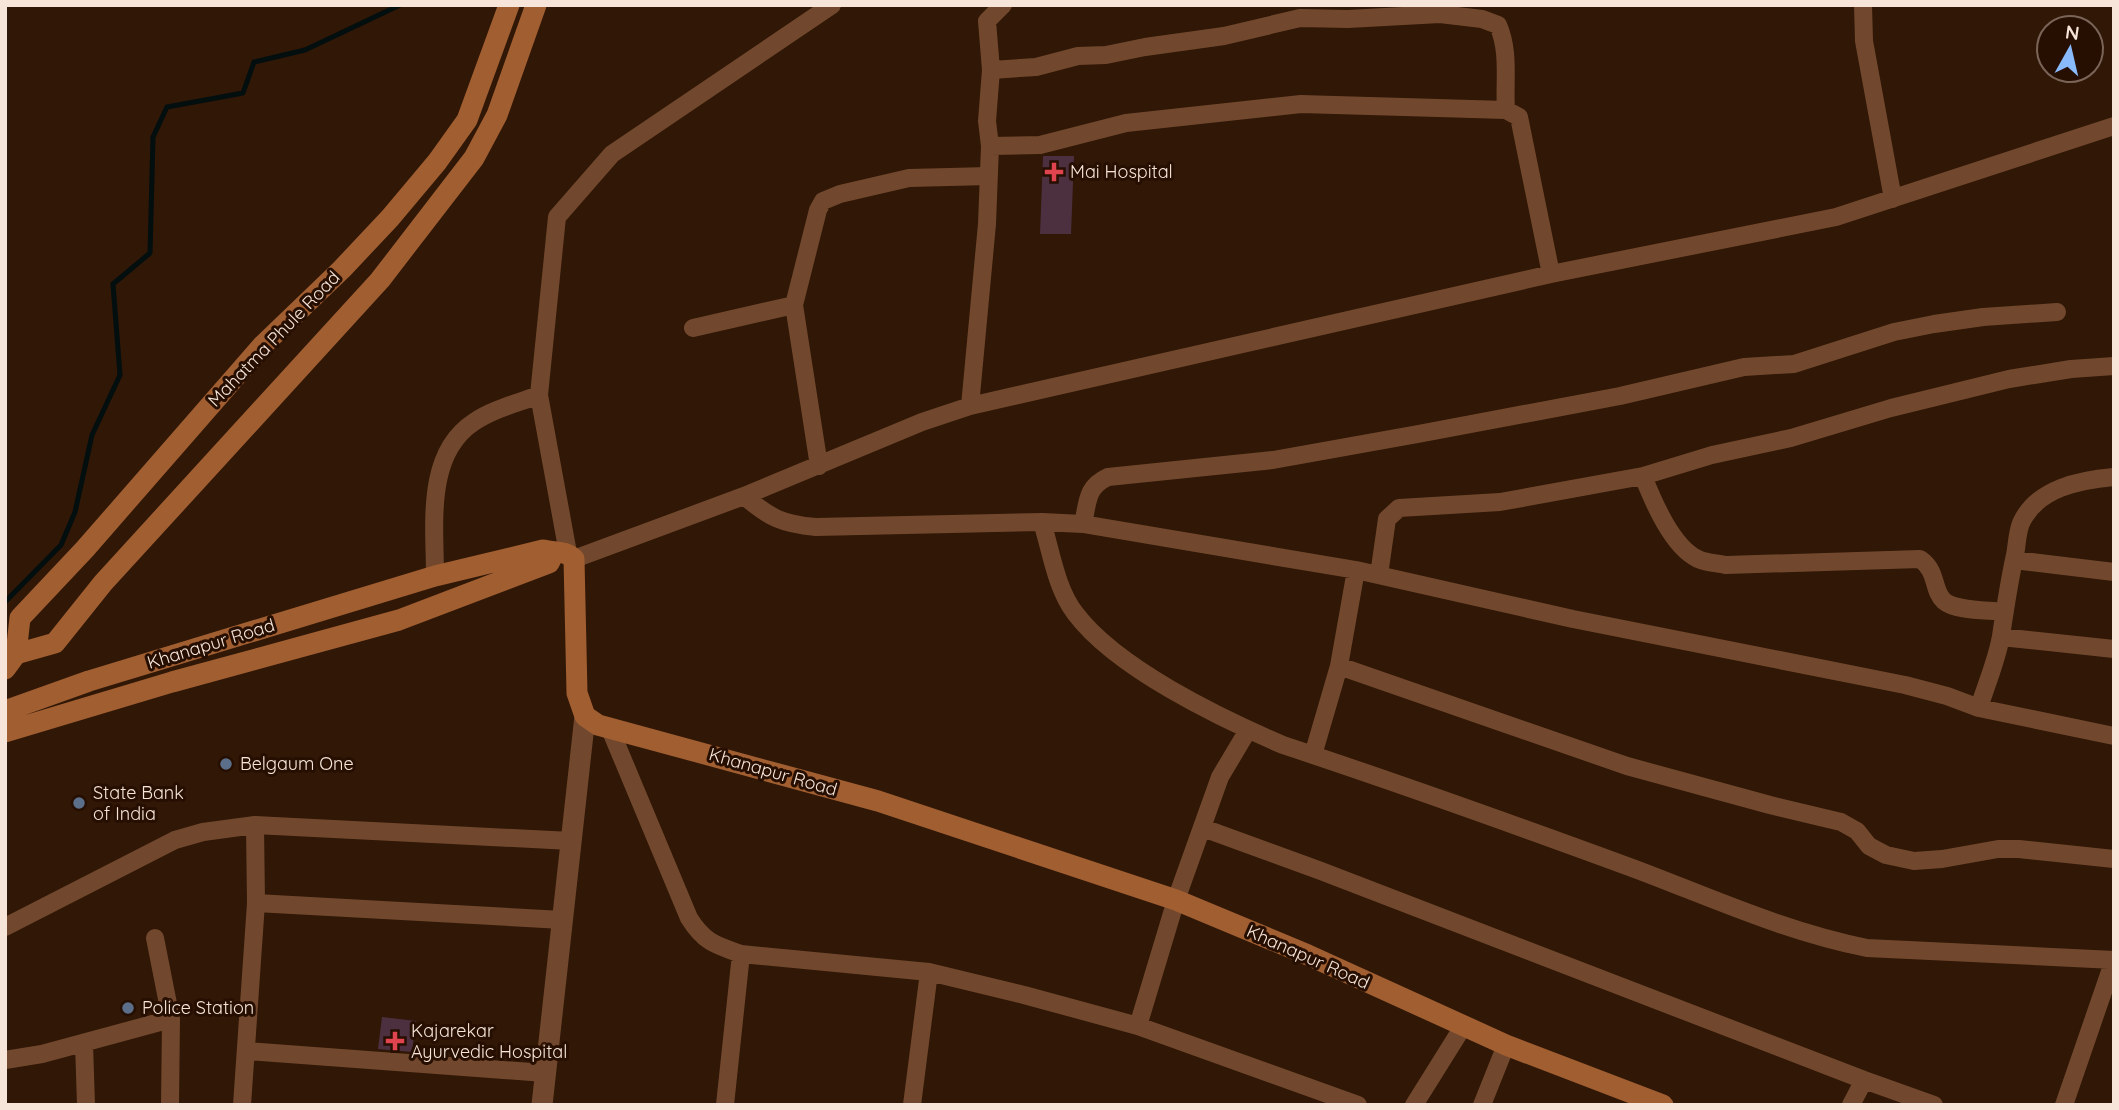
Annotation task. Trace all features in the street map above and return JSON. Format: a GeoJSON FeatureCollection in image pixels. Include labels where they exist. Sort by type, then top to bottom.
{"type":"FeatureCollection","features":[{"type":"Feature","properties":{"kind":"main road","name":"Mahatma Phule Road"},"geometry":{"type":"LineString","coordinates":[[10,662],[20,618],[85,549],[263,345],[342,269],[437,162],[467,120],[509,5]]}},
{"type":"Feature","properties":{"kind":"main road","name":"Mahatma Phule Road"},"geometry":{"type":"LineString","coordinates":[[10,662],[55,643],[103,583],[380,281],[465,169],[497,115],[536,5]]}},
{"type":"Feature","properties":{"kind":"main road","name":"Khanapur Road"},"geometry":{"type":"LineString","coordinates":[[5,711],[89,681],[435,576],[543,550],[566,555]]}},
{"type":"Feature","properties":{"kind":"main road"},"geometry":{"type":"LineString","coordinates":[[5,732],[172,682],[399,620],[566,555],[577,693],[585,716]]}},
{"type":"Feature","properties":{"kind":"main road","name":"Khanapur Road"},"geometry":{"type":"LineString","coordinates":[[585,716],[610,729],[878,801],[1176,900],[1308,955],[1506,1045],[1663,1105]]}},
{"type":"Feature","properties":{"kind":"street"},"geometry":{"type":"LineString","coordinates":[[832,5],[612,154],[557,217],[539,395],[566,555],[744,496],[922,422],[970,406],[1551,274],[1836,217],[2114,126]]}},
{"type":"Feature","properties":{"kind":"street"},"geometry":{"type":"LineString","coordinates":[[970,406],[987,224],[990,146],[987,121],[991,70],[987,21],[1003,5]]}},
{"type":"Feature","properties":{"kind":"street"},"geometry":{"type":"LineString","coordinates":[[1863,5],[1864,41],[1893,199]]}},
{"type":"Feature","properties":{"kind":"street"},"geometry":{"type":"LineString","coordinates":[[991,70],[1036,67],[1078,56],[1105,55],[1224,36],[1300,18],[1348,19],[1440,14],[1482,19],[1498,25],[1504,38],[1506,110]]}},
{"type":"Feature","properties":{"kind":"street"},"geometry":{"type":"LineString","coordinates":[[990,146],[1040,145],[1126,123],[1301,104],[1506,110],[1518,117],[1551,274]]}},
{"type":"Feature","properties":{"kind":"street"},"geometry":{"type":"LineString","coordinates":[[819,466],[794,305],[818,210],[823,201],[841,194],[909,178],[989,176]]}},
{"type":"Feature","properties":{"kind":"street"},"geometry":{"type":"LineString","coordinates":[[693,328],[794,305]]}},
{"type":"Feature","properties":{"kind":"street"},"geometry":{"type":"LineString","coordinates":[[1083,524],[1090,491],[1097,482],[1108,477],[1273,460],[1418,435],[1620,396],[1744,367],[1794,364],[1894,332],[1934,324],[1983,317],[2057,312]]}},
{"type":"Feature","properties":{"kind":"street"},"geometry":{"type":"LineString","coordinates":[[1379,575],[1387,519],[1399,508],[1500,502],[1643,476],[1712,455],[1791,438],[1891,408],[2009,380],[2071,369],[2114,366]]}},
{"type":"Feature","properties":{"kind":"street"},"geometry":{"type":"LineString","coordinates":[[435,576],[439,471],[446,450],[457,435],[475,422],[539,395]]}},
{"type":"Feature","properties":{"kind":"street"},"geometry":{"type":"LineString","coordinates":[[1643,476],[1659,515],[1679,542],[1698,559],[1726,565],[1920,559],[1929,565],[1942,600],[1954,606],[2003,612]]}},
{"type":"Feature","properties":{"kind":"street"},"geometry":{"type":"LineString","coordinates":[[1979,708],[2001,637],[2003,612],[2021,524],[2031,508],[2042,498],[2065,486],[2089,479],[2114,477]]}},
{"type":"Feature","properties":{"kind":"street"},"geometry":{"type":"LineString","coordinates":[[744,496],[764,513],[788,524],[816,527],[1042,522],[1083,524],[1356,570],[1573,619],[1905,685],[1979,708],[2114,736]]}},
{"type":"Feature","properties":{"kind":"street"},"geometry":{"type":"LineString","coordinates":[[1042,522],[1057,572],[1074,612],[1103,644],[1157,680],[1248,730],[1522,827],[1745,912],[1830,940],[1867,947],[2114,960],[2064,1105]]}},
{"type":"Feature","properties":{"kind":"street"},"geometry":{"type":"LineString","coordinates":[[2014,560],[2114,572]]}},
{"type":"Feature","properties":{"kind":"street"},"geometry":{"type":"LineString","coordinates":[[1313,755],[1339,666],[1356,570]]}},
{"type":"Feature","properties":{"kind":"street"},"geometry":{"type":"LineString","coordinates":[[2001,637],[2114,649]]}},
{"type":"Feature","properties":{"kind":"street"},"geometry":{"type":"LineString","coordinates":[[1339,666],[1627,766],[1770,806],[1841,822],[1857,831],[1869,846],[1886,855],[1914,861],[1998,849],[2019,849],[2114,859]]}},
{"type":"Feature","properties":{"kind":"street"},"geometry":{"type":"LineString","coordinates":[[542,1105],[585,716]]}},
{"type":"Feature","properties":{"kind":"street"},"geometry":{"type":"LineString","coordinates":[[610,729],[689,918],[699,934],[711,943],[741,954],[929,972],[1138,1026],[1358,1105]]}},
{"type":"Feature","properties":{"kind":"street"},"geometry":{"type":"LineString","coordinates":[[1138,1026],[1176,900],[1220,777],[1248,730]]}},
{"type":"Feature","properties":{"kind":"street"},"geometry":{"type":"LineString","coordinates":[[5,927],[175,840],[204,832],[255,825],[571,841]]}},
{"type":"Feature","properties":{"kind":"street"},"geometry":{"type":"LineString","coordinates":[[242,1105],[256,903],[255,825]]}},
{"type":"Feature","properties":{"kind":"street"},"geometry":{"type":"LineString","coordinates":[[1203,828],[1934,1105]]}},
{"type":"Feature","properties":{"kind":"street"},"geometry":{"type":"LineString","coordinates":[[256,903],[562,920]]}},
{"type":"Feature","properties":{"kind":"street"},"geometry":{"type":"LineString","coordinates":[[155,938],[171,1019],[170,1105]]}},
{"type":"Feature","properties":{"kind":"street"},"geometry":{"type":"LineString","coordinates":[[725,1105],[741,954]]}},
{"type":"Feature","properties":{"kind":"street"},"geometry":{"type":"LineString","coordinates":[[912,1105],[929,972]]}},
{"type":"Feature","properties":{"kind":"street"},"geometry":{"type":"LineString","coordinates":[[5,1060],[42,1054],[171,1019]]}},
{"type":"Feature","properties":{"kind":"street"},"geometry":{"type":"LineString","coordinates":[[1413,1105],[1464,1025]]}},
{"type":"Feature","properties":{"kind":"street"},"geometry":{"type":"LineString","coordinates":[[84,1043],[86,1105]]}},
{"type":"Feature","properties":{"kind":"street"},"geometry":{"type":"LineString","coordinates":[[1482,1105],[1506,1045]]}},
{"type":"Feature","properties":{"kind":"street"},"geometry":{"type":"LineString","coordinates":[[247,1051],[545,1073]]}},
{"type":"Feature","properties":{"kind":"street"},"geometry":{"type":"LineString","coordinates":[[1851,1105],[1864,1080]]}},
{"type":"Feature","properties":{"kind":"building"},"geometry":{"type":"Polygon","coordinates":[[[1043,156],[1074,156],[1071,234],[1040,234],[1043,156]]]}},
{"type":"Feature","properties":{"kind":"building"},"geometry":{"type":"Polygon","coordinates":[[[382,1017],[416,1021],[412,1052],[378,1049],[382,1017]]]}},
{"type":"Feature","properties":{"kind":"waterway"},"geometry":{"type":"LineString","coordinates":[[5,602],[61,545],[75,512],[92,435],[120,375],[113,284],[150,253],[153,137],[167,107],[243,93],[254,62],[305,50],[400,5]]}},
{"type":"Feature","properties":{"kind":"place","name":"Mai Hospital"},"geometry":{"type":"Point","coordinates":[1054,172]}},
{"type":"Feature","properties":{"kind":"place","name":"Belgaum One"},"geometry":{"type":"Point","coordinates":[226,764]}},
{"type":"Feature","properties":{"kind":"place","name":"State Bank of India"},"geometry":{"type":"Point","coordinates":[79,803]}},
{"type":"Feature","properties":{"kind":"place","name":"Police Station"},"geometry":{"type":"Point","coordinates":[128,1008]}},
{"type":"Feature","properties":{"kind":"place","name":"Kajarekar Ayurvedic Hospital"},"geometry":{"type":"Point","coordinates":[395,1041]}}]}
